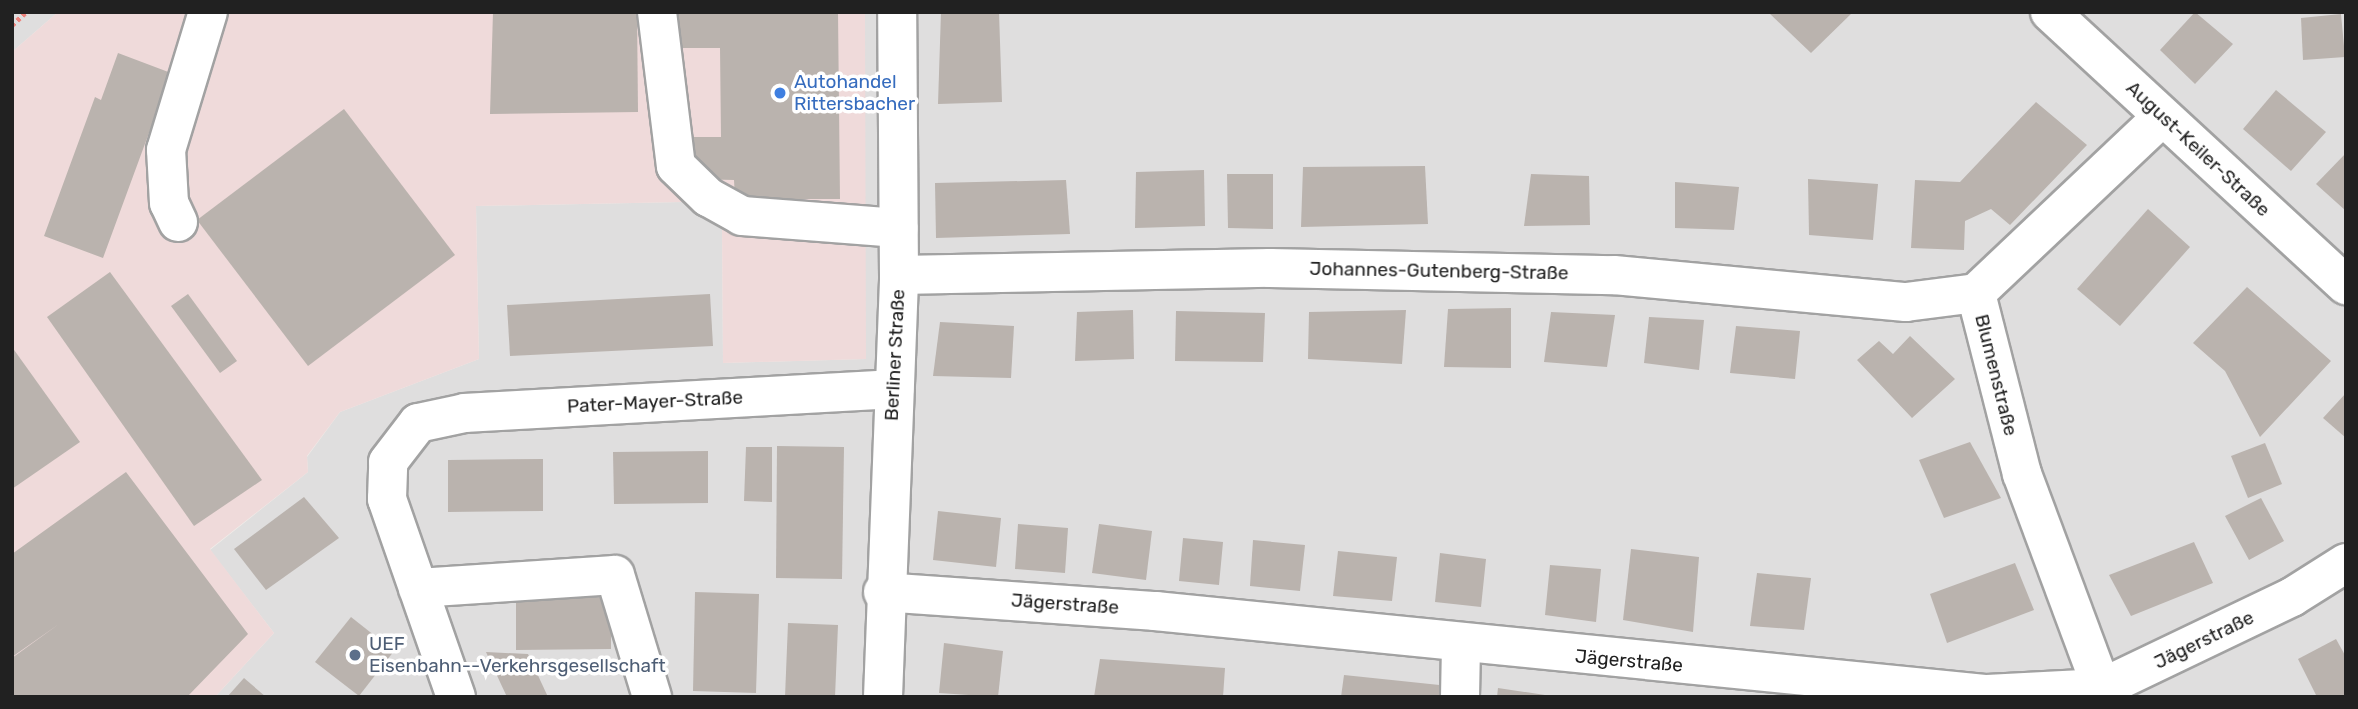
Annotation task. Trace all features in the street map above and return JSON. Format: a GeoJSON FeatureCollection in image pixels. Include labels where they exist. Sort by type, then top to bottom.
{"type":"FeatureCollection","features":[{"type":"Feature","properties":{"kind":"street"},"geometry":{"type":"LineString","coordinates":[[178,222],[169,203],[166,150],[208,12]]}},
{"type":"Feature","properties":{"kind":"street"},"geometry":{"type":"LineString","coordinates":[[657,12],[676,166],[708,197],[742,216],[899,228]]}},
{"type":"Feature","properties":{"kind":"street","name":"Berliner Straße"},"geometry":{"type":"LineString","coordinates":[[883,697],[883,592],[899,275],[897,12]]}},
{"type":"Feature","properties":{"kind":"street","name":"August-Keiler-Straße"},"geometry":{"type":"LineString","coordinates":[[2050,12],[2346,285]]}},
{"type":"Feature","properties":{"kind":"street","name":"Blumenstraße"},"geometry":{"type":"LineString","coordinates":[[2104,692],[2022,474],[1976,293],[2162,117]]}},
{"type":"Feature","properties":{"kind":"street","name":"Johannes-Gutenberg-Straße"},"geometry":{"type":"LineString","coordinates":[[899,275],[1284,268],[1614,275],[1906,302],[1976,293]]}},
{"type":"Feature","properties":{"kind":"street","name":"Pater-Mayer-Straße"},"geometry":{"type":"LineString","coordinates":[[418,588],[387,499],[388,462],[418,422],[465,413],[894,389]]}},
{"type":"Feature","properties":{"kind":"street","name":"Jägerstraße"},"geometry":{"type":"LineString","coordinates":[[883,592],[1155,611],[1461,645],[1987,694],[2104,692],[2292,597],[2346,564]]}},
{"type":"Feature","properties":{"kind":"street"},"geometry":{"type":"LineString","coordinates":[[443,689],[418,588],[615,575],[652,697]]}},
{"type":"Feature","properties":{"kind":"street"},"geometry":{"type":"LineString","coordinates":[[1460,697],[1461,645]]}},
{"type":"Feature","properties":{"kind":"path"},"geometry":{"type":"LineString","coordinates":[[12,25],[26,12]]}},
{"type":"Feature","properties":{"kind":"shaded area"},"geometry":{"type":"Polygon","coordinates":[[[12,12],[58,12],[12,52],[12,12]]]}},
{"type":"Feature","properties":{"kind":"shaded area"},"geometry":{"type":"Polygon","coordinates":[[[58,12],[865,12],[866,359],[723,363],[722,227],[682,202],[476,206],[479,359],[340,412],[307,456],[308,472],[210,549],[274,633],[215,697],[12,697],[12,52],[58,12]]]}},
{"type":"Feature","properties":{"kind":"shaded area"},"geometry":{"type":"Polygon","coordinates":[[[865,12],[2346,12],[2346,697],[215,697],[274,633],[210,550],[308,472],[307,457],[340,412],[479,359],[476,206],[682,202],[722,227],[723,363],[865,359],[865,12]]]}},
{"type":"Feature","properties":{"kind":"building"},"geometry":{"type":"Polygon","coordinates":[[[493,12],[637,12],[638,112],[490,114],[493,12]]]}},
{"type":"Feature","properties":{"kind":"building","name":"Autohandel Rittersbacher"},"geometry":{"type":"Polygon","coordinates":[[[677,12],[838,12],[840,199],[735,199],[734,180],[693,179],[693,137],[721,137],[720,48],[677,48],[677,12]]]}},
{"type":"Feature","properties":{"kind":"building"},"geometry":{"type":"Polygon","coordinates":[[[941,12],[999,12],[1002,102],[938,104],[941,12]]]}},
{"type":"Feature","properties":{"kind":"building"},"geometry":{"type":"Polygon","coordinates":[[[1768,12],[1853,12],[1811,53],[1768,12]]]}},
{"type":"Feature","properties":{"kind":"building"},"geometry":{"type":"Polygon","coordinates":[[[2195,12],[2233,44],[2195,84],[2160,50],[2195,12]]]}},
{"type":"Feature","properties":{"kind":"building"},"geometry":{"type":"Polygon","coordinates":[[[2341,14],[2345,57],[2303,60],[2301,18],[2341,14]]]}},
{"type":"Feature","properties":{"kind":"building"},"geometry":{"type":"Polygon","coordinates":[[[118,53],[171,73],[103,258],[44,236],[95,97],[101,100],[118,53]]]}},
{"type":"Feature","properties":{"kind":"building"},"geometry":{"type":"Polygon","coordinates":[[[2276,90],[2326,132],[2291,171],[2243,129],[2276,90]]]}},
{"type":"Feature","properties":{"kind":"building"},"geometry":{"type":"Polygon","coordinates":[[[2036,102],[2087,145],[2010,225],[1991,209],[1965,221],[1964,250],[1911,248],[1915,180],[1960,182],[2036,102]]]}},
{"type":"Feature","properties":{"kind":"building"},"geometry":{"type":"Polygon","coordinates":[[[344,109],[455,255],[308,366],[197,220],[344,109]]]}},
{"type":"Feature","properties":{"kind":"building"},"geometry":{"type":"Polygon","coordinates":[[[2346,153],[2346,211],[2316,184],[2346,153]]]}},
{"type":"Feature","properties":{"kind":"building"},"geometry":{"type":"Polygon","coordinates":[[[1425,166],[1428,224],[1301,227],[1303,167],[1425,166]]]}},
{"type":"Feature","properties":{"kind":"building"},"geometry":{"type":"Polygon","coordinates":[[[1204,170],[1205,226],[1135,228],[1136,172],[1204,170]]]}},
{"type":"Feature","properties":{"kind":"building"},"geometry":{"type":"Polygon","coordinates":[[[1227,174],[1273,174],[1273,229],[1228,228],[1227,174]]]}},
{"type":"Feature","properties":{"kind":"building"},"geometry":{"type":"Polygon","coordinates":[[[1531,174],[1589,176],[1590,225],[1524,226],[1531,174]]]}},
{"type":"Feature","properties":{"kind":"building"},"geometry":{"type":"Polygon","coordinates":[[[1808,179],[1878,184],[1873,240],[1809,235],[1808,179]]]}},
{"type":"Feature","properties":{"kind":"building"},"geometry":{"type":"Polygon","coordinates":[[[1066,180],[1070,234],[936,238],[935,183],[1066,180]]]}},
{"type":"Feature","properties":{"kind":"building"},"geometry":{"type":"Polygon","coordinates":[[[1675,182],[1739,187],[1734,230],[1675,228],[1675,182]]]}},
{"type":"Feature","properties":{"kind":"building"},"geometry":{"type":"Polygon","coordinates":[[[2148,209],[2190,247],[2120,326],[2077,289],[2148,209]]]}},
{"type":"Feature","properties":{"kind":"building"},"geometry":{"type":"Polygon","coordinates":[[[110,272],[262,480],[194,526],[47,317],[110,272]]]}},
{"type":"Feature","properties":{"kind":"building"},"geometry":{"type":"Polygon","coordinates":[[[2247,287],[2331,361],[2260,437],[2225,371],[2193,343],[2247,287]]]}},
{"type":"Feature","properties":{"kind":"building"},"geometry":{"type":"Polygon","coordinates":[[[188,294],[237,361],[220,373],[171,306],[188,294]]]}},
{"type":"Feature","properties":{"kind":"building"},"geometry":{"type":"Polygon","coordinates":[[[710,294],[713,346],[510,356],[507,305],[710,294]]]}},
{"type":"Feature","properties":{"kind":"building"},"geometry":{"type":"Polygon","coordinates":[[[1511,308],[1511,368],[1444,367],[1448,309],[1511,308]]]}},
{"type":"Feature","properties":{"kind":"building"},"geometry":{"type":"Polygon","coordinates":[[[1133,310],[1134,359],[1075,361],[1077,312],[1133,310]]]}},
{"type":"Feature","properties":{"kind":"building"},"geometry":{"type":"Polygon","coordinates":[[[1406,310],[1402,364],[1308,359],[1309,312],[1406,310]]]}},
{"type":"Feature","properties":{"kind":"building"},"geometry":{"type":"Polygon","coordinates":[[[1176,311],[1265,313],[1263,362],[1175,361],[1176,311]]]}},
{"type":"Feature","properties":{"kind":"building"},"geometry":{"type":"Polygon","coordinates":[[[1551,312],[1615,315],[1607,367],[1544,362],[1551,312]]]}},
{"type":"Feature","properties":{"kind":"building"},"geometry":{"type":"Polygon","coordinates":[[[1649,317],[1704,320],[1699,370],[1644,363],[1649,317]]]}},
{"type":"Feature","properties":{"kind":"building"},"geometry":{"type":"Polygon","coordinates":[[[940,322],[1014,326],[1011,378],[933,376],[940,322]]]}},
{"type":"Feature","properties":{"kind":"building"},"geometry":{"type":"Polygon","coordinates":[[[1736,326],[1800,331],[1795,379],[1730,373],[1736,326]]]}},
{"type":"Feature","properties":{"kind":"building"},"geometry":{"type":"Polygon","coordinates":[[[1910,336],[1955,379],[1912,418],[1857,360],[1879,341],[1893,354],[1910,336]]]}},
{"type":"Feature","properties":{"kind":"building"},"geometry":{"type":"Polygon","coordinates":[[[12,347],[80,442],[12,489],[12,347]]]}},
{"type":"Feature","properties":{"kind":"building"},"geometry":{"type":"Polygon","coordinates":[[[2346,393],[2346,438],[2323,418],[2346,393]]]}},
{"type":"Feature","properties":{"kind":"building"},"geometry":{"type":"Polygon","coordinates":[[[1970,442],[2001,498],[1944,518],[1919,460],[1970,442]]]}},
{"type":"Feature","properties":{"kind":"building"},"geometry":{"type":"Polygon","coordinates":[[[2265,443],[2282,484],[2248,498],[2231,456],[2265,443]]]}},
{"type":"Feature","properties":{"kind":"building"},"geometry":{"type":"Polygon","coordinates":[[[777,446],[844,447],[842,579],[776,578],[777,446]]]}},
{"type":"Feature","properties":{"kind":"building"},"geometry":{"type":"Polygon","coordinates":[[[746,447],[772,447],[772,502],[744,501],[746,447]]]}},
{"type":"Feature","properties":{"kind":"building"},"geometry":{"type":"Polygon","coordinates":[[[708,451],[708,503],[614,504],[613,452],[708,451]]]}},
{"type":"Feature","properties":{"kind":"building"},"geometry":{"type":"Polygon","coordinates":[[[543,459],[543,511],[448,512],[448,460],[543,459]]]}},
{"type":"Feature","properties":{"kind":"building"},"geometry":{"type":"Polygon","coordinates":[[[126,472],[248,634],[187,697],[12,697],[12,658],[59,624],[12,657],[12,554],[126,472]]]}},
{"type":"Feature","properties":{"kind":"building"},"geometry":{"type":"Polygon","coordinates":[[[304,497],[339,538],[266,590],[234,549],[304,497]]]}},
{"type":"Feature","properties":{"kind":"building"},"geometry":{"type":"Polygon","coordinates":[[[2261,498],[2284,541],[2249,560],[2225,516],[2261,498]]]}},
{"type":"Feature","properties":{"kind":"building"},"geometry":{"type":"Polygon","coordinates":[[[938,511],[1001,518],[996,567],[933,560],[938,511]]]}},
{"type":"Feature","properties":{"kind":"building"},"geometry":{"type":"Polygon","coordinates":[[[1018,524],[1068,528],[1065,573],[1015,569],[1018,524]]]}},
{"type":"Feature","properties":{"kind":"building"},"geometry":{"type":"Polygon","coordinates":[[[1099,524],[1152,531],[1146,580],[1092,573],[1099,524]]]}},
{"type":"Feature","properties":{"kind":"building"},"geometry":{"type":"Polygon","coordinates":[[[1183,538],[1223,542],[1219,585],[1179,581],[1183,538]]]}},
{"type":"Feature","properties":{"kind":"building"},"geometry":{"type":"Polygon","coordinates":[[[1253,540],[1305,545],[1300,591],[1250,586],[1253,540]]]}},
{"type":"Feature","properties":{"kind":"building"},"geometry":{"type":"Polygon","coordinates":[[[2194,542],[2213,583],[2131,616],[2109,575],[2194,542]]]}},
{"type":"Feature","properties":{"kind":"building"},"geometry":{"type":"Polygon","coordinates":[[[1631,549],[1699,557],[1693,632],[1623,620],[1631,549]]]}},
{"type":"Feature","properties":{"kind":"building"},"geometry":{"type":"Polygon","coordinates":[[[1338,551],[1397,557],[1392,601],[1333,596],[1338,551]]]}},
{"type":"Feature","properties":{"kind":"building"},"geometry":{"type":"Polygon","coordinates":[[[1440,553],[1486,559],[1481,607],[1435,602],[1440,553]]]}},
{"type":"Feature","properties":{"kind":"building"},"geometry":{"type":"Polygon","coordinates":[[[2015,563],[2034,610],[1947,643],[1930,594],[2015,563]]]}},
{"type":"Feature","properties":{"kind":"building"},"geometry":{"type":"Polygon","coordinates":[[[1550,565],[1601,569],[1596,622],[1545,615],[1550,565]]]}},
{"type":"Feature","properties":{"kind":"building"},"geometry":{"type":"Polygon","coordinates":[[[1757,573],[1811,578],[1804,630],[1750,626],[1757,573]]]}},
{"type":"Feature","properties":{"kind":"building"},"geometry":{"type":"Polygon","coordinates":[[[695,592],[759,594],[756,693],[693,691],[695,592]]]}},
{"type":"Feature","properties":{"kind":"building"},"geometry":{"type":"Polygon","coordinates":[[[611,597],[611,649],[516,650],[516,598],[611,597]]]}},
{"type":"Feature","properties":{"kind":"building"},"geometry":{"type":"Polygon","coordinates":[[[351,617],[394,651],[359,696],[315,662],[351,617]]]}},
{"type":"Feature","properties":{"kind":"building"},"geometry":{"type":"Polygon","coordinates":[[[788,623],[838,625],[835,697],[785,697],[788,623]]]}},
{"type":"Feature","properties":{"kind":"building"},"geometry":{"type":"Polygon","coordinates":[[[2336,639],[2346,657],[2346,697],[2317,697],[2298,659],[2336,639]]]}},
{"type":"Feature","properties":{"kind":"building"},"geometry":{"type":"Polygon","coordinates":[[[944,643],[1003,651],[998,697],[939,693],[944,643]]]}},
{"type":"Feature","properties":{"kind":"building"},"geometry":{"type":"Polygon","coordinates":[[[486,652],[528,654],[548,697],[507,697],[486,652]]]}},
{"type":"Feature","properties":{"kind":"building"},"geometry":{"type":"Polygon","coordinates":[[[1100,659],[1225,668],[1223,697],[1094,697],[1100,659]]]}},
{"type":"Feature","properties":{"kind":"building"},"geometry":{"type":"Polygon","coordinates":[[[1344,675],[1449,686],[1448,697],[1341,697],[1344,675]]]}},
{"type":"Feature","properties":{"kind":"building"},"geometry":{"type":"Polygon","coordinates":[[[244,678],[266,697],[227,697],[244,678]]]}},
{"type":"Feature","properties":{"kind":"building"},"geometry":{"type":"Polygon","coordinates":[[[1498,688],[1545,695],[1545,697],[1497,697],[1498,688]]]}},
{"type":"Feature","properties":{"kind":"place","name":"Autohandel Rittersbacher"},"geometry":{"type":"Point","coordinates":[780,93]}},
{"type":"Feature","properties":{"kind":"place","name":"UEF Eisenbahn--Verkehrsgesellschaft"},"geometry":{"type":"Point","coordinates":[355,655]}}]}
